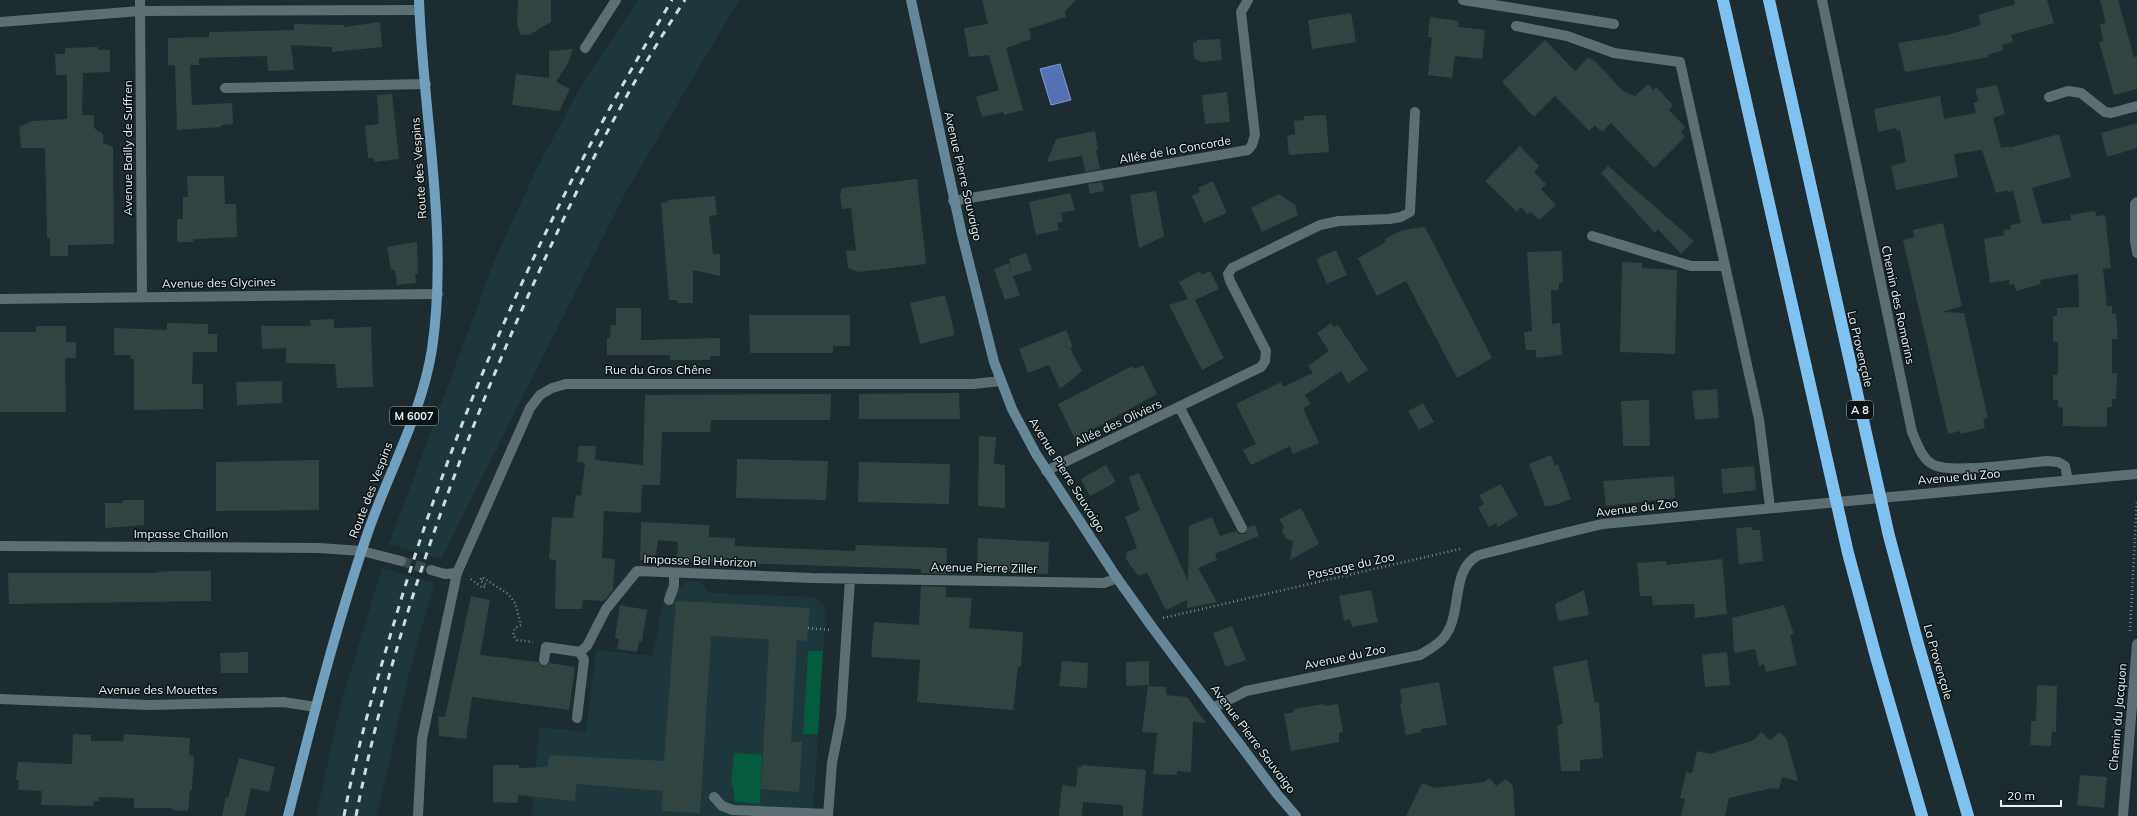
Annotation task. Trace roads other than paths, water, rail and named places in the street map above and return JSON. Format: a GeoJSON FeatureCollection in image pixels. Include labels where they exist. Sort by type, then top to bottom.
{"type":"FeatureCollection","features":[{"type":"Feature","properties":{"kind":"highway"},"geometry":{"type":"LineString","coordinates":[[1723,0],[1848,553],[1878,665],[1922,816]]}},
{"type":"Feature","properties":{"kind":"highway","name":"La Provençale"},"geometry":{"type":"LineString","coordinates":[[1769,0],[1890,536],[1920,652],[1968,816]]}},
{"type":"Feature","properties":{"kind":"main road","name":"Avenue Pierre Sauvaigo"},"geometry":{"type":"LineString","coordinates":[[911,0],[953,201],[994,362],[1022,430],[1046,471],[1117,578],[1277,794],[1296,816]]}},
{"type":"Feature","properties":{"kind":"main road","name":"Route des Vespins"},"geometry":{"type":"LineString","coordinates":[[288,816],[316,707],[362,551],[423,391],[432,350],[438,294],[437,234],[419,5]]}},
{"type":"Feature","properties":{"kind":"street","name":"Avenue Bailly de Suffren"},"geometry":{"type":"LineString","coordinates":[[140,0],[142,297]]}},
{"type":"Feature","properties":{"kind":"street"},"geometry":{"type":"LineString","coordinates":[[585,48],[616,0]]}},
{"type":"Feature","properties":{"kind":"street","name":"Allée de la Concorde"},"geometry":{"type":"LineString","coordinates":[[953,201],[1248,150],[1252,145],[1254,135],[1242,12],[1248,0]]}},
{"type":"Feature","properties":{"kind":"street"},"geometry":{"type":"LineString","coordinates":[[1463,0],[1614,24]]}},
{"type":"Feature","properties":{"kind":"street","name":"Chemin des Romarins"},"geometry":{"type":"LineString","coordinates":[[1822,0],[1912,432],[1922,454],[1933,465],[1949,469],[2047,461],[2058,462],[2065,466],[2068,480]]}},
{"type":"Feature","properties":{"kind":"street"},"geometry":{"type":"LineString","coordinates":[[0,22],[140,11],[419,5]]}},
{"type":"Feature","properties":{"kind":"street"},"geometry":{"type":"LineString","coordinates":[[1516,26],[1567,36],[1614,53],[1680,62],[1759,419],[1770,507]]}},
{"type":"Feature","properties":{"kind":"street"},"geometry":{"type":"LineString","coordinates":[[225,88],[426,84]]}},
{"type":"Feature","properties":{"kind":"street"},"geometry":{"type":"LineString","coordinates":[[2049,97],[2068,91],[2081,93],[2105,112],[2111,113],[2137,106]]}},
{"type":"Feature","properties":{"kind":"street","name":"Allée des Oliviers"},"geometry":{"type":"LineString","coordinates":[[1046,471],[1180,408],[1261,367],[1265,361],[1266,351],[1230,281],[1228,274],[1232,268],[1320,225],[1339,221],[1395,218],[1410,212],[1415,112]]}},
{"type":"Feature","properties":{"kind":"street"},"geometry":{"type":"LineString","coordinates":[[2137,202],[2135,204],[2135,241],[2137,253]]}},
{"type":"Feature","properties":{"kind":"street"},"geometry":{"type":"LineString","coordinates":[[1592,236],[1691,266],[1725,266]]}},
{"type":"Feature","properties":{"kind":"street","name":"Avenue des Glycines"},"geometry":{"type":"LineString","coordinates":[[0,299],[438,294]]}},
{"type":"Feature","properties":{"kind":"street","name":"Rue du Gros Chêne"},"geometry":{"type":"LineString","coordinates":[[418,816],[422,739],[457,573],[530,408],[540,395],[552,388],[566,384],[973,384],[1001,381]]}},
{"type":"Feature","properties":{"kind":"street","name":"Allée des Oliviers"},"geometry":{"type":"LineString","coordinates":[[1180,408],[1242,528]]}},
{"type":"Feature","properties":{"kind":"street","name":"Avenue du Zoo"},"geometry":{"type":"LineString","coordinates":[[1213,708],[1246,691],[1420,655],[1436,646],[1445,636],[1453,622],[1463,570],[1470,560],[1479,555],[1603,524],[1770,507],[2137,474]]}},
{"type":"Feature","properties":{"kind":"street","name":"Impasse Chaillon"},"geometry":{"type":"LineString","coordinates":[[0,546],[319,548],[362,551],[401,561]]}},
{"type":"Feature","properties":{"kind":"street"},"geometry":{"type":"LineString","coordinates":[[431,570],[445,574],[457,573]]}},
{"type":"Feature","properties":{"kind":"street","name":"Impasse Bel Horizon"},"geometry":{"type":"LineString","coordinates":[[580,652],[587,646],[606,609],[637,571],[836,579]]}},
{"type":"Feature","properties":{"kind":"street"},"geometry":{"type":"LineString","coordinates":[[669,600],[674,586],[674,573]]}},
{"type":"Feature","properties":{"kind":"street","name":"Avenue Pierre Ziller"},"geometry":{"type":"LineString","coordinates":[[836,579],[1104,583],[1117,578]]}},
{"type":"Feature","properties":{"kind":"street"},"geometry":{"type":"LineString","coordinates":[[714,797],[722,806],[732,810],[828,815],[832,763],[841,717],[850,579]]}},
{"type":"Feature","properties":{"kind":"street","name":"Chemin du Jacquon"},"geometry":{"type":"LineString","coordinates":[[2123,816],[2137,644]]}},
{"type":"Feature","properties":{"kind":"street"},"geometry":{"type":"LineString","coordinates":[[544,660],[546,647],[580,652],[584,660],[577,718]]}},
{"type":"Feature","properties":{"kind":"street","name":"Avenue des Mouettes"},"geometry":{"type":"LineString","coordinates":[[0,699],[149,705],[283,702],[316,707]]}},
{"type":"Feature","properties":{"kind":"water"},"geometry":{"type":"Polygon","coordinates":[[[1060,64],[1071,100],[1051,105],[1040,69],[1060,64]]]}},
{"type":"Feature","properties":{"kind":"tunnel"},"geometry":{"type":"LineString","coordinates":[[401,561],[431,570]]}},
{"type":"Feature","properties":{"kind":"railway"},"geometry":{"type":"LineString","coordinates":[[344,816],[360,743],[394,623],[448,460],[479,381],[513,302],[549,225],[588,149],[672,0]]}},
{"type":"Feature","properties":{"kind":"railway"},"geometry":{"type":"LineString","coordinates":[[356,816],[385,689],[403,627],[444,504],[491,383],[516,323],[573,199],[637,77],[685,0]]}}]}
